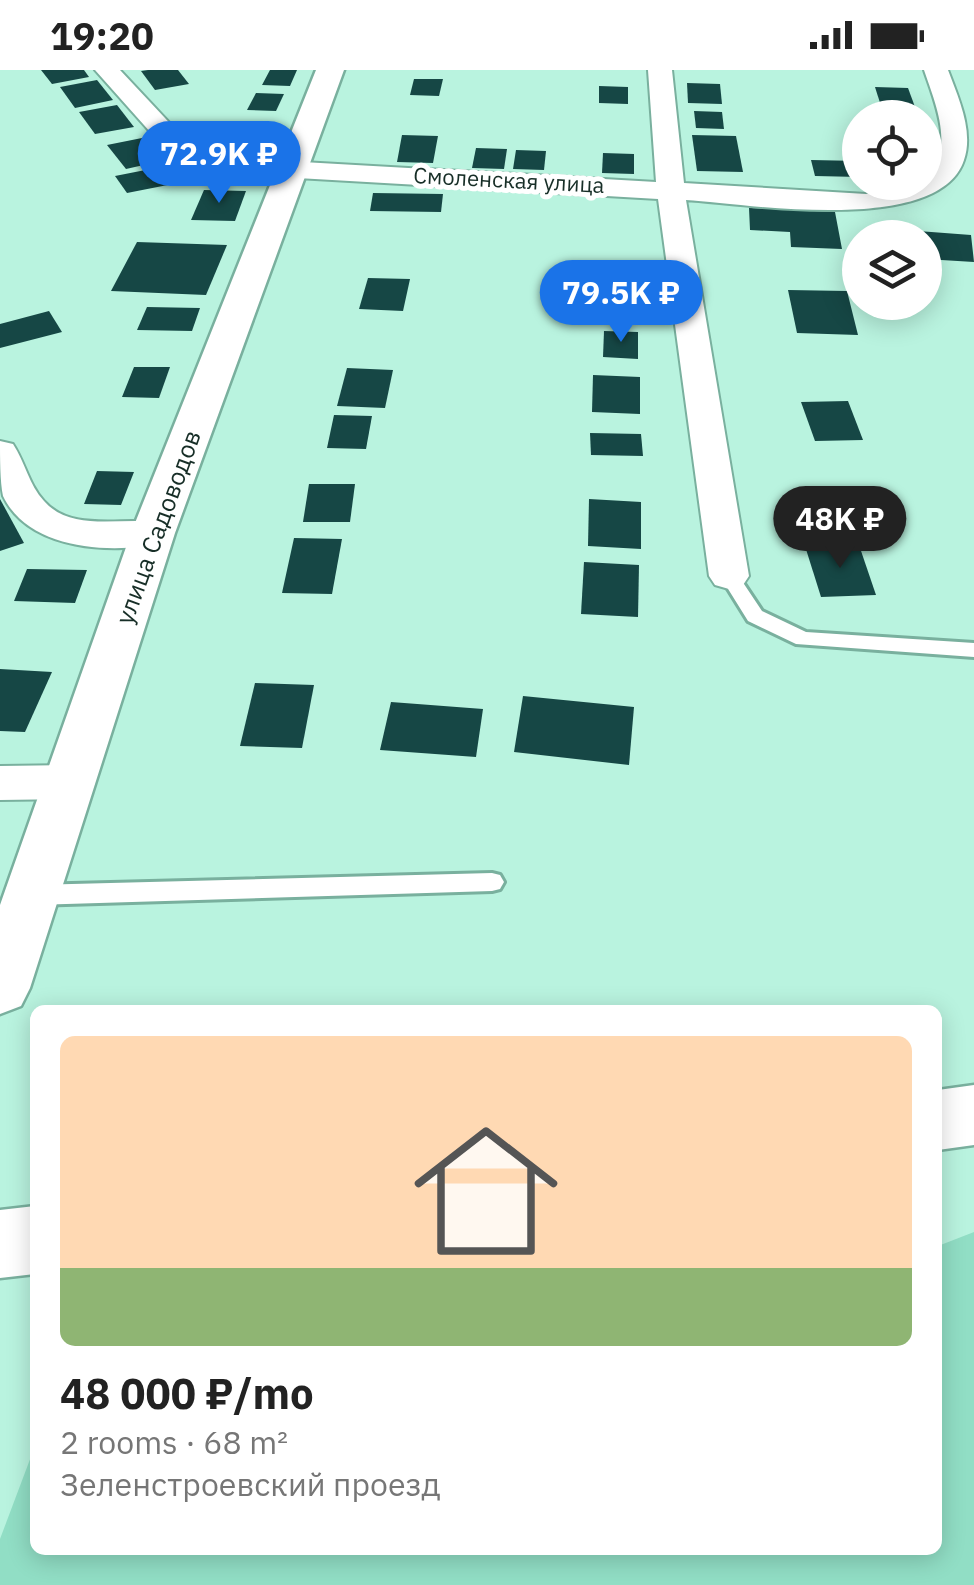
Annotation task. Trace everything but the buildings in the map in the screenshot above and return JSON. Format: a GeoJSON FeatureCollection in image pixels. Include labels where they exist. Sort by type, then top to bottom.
{"type":"FeatureCollection","features":[{"type":"Feature","properties":{"kind":"main road","name":"улица Садоводов"},"geometry":{"type":"LineString","coordinates":[[0,988],[72,782],[152,533],[330,70]]}},
{"type":"Feature","properties":{"kind":"main road"},"geometry":{"type":"LineString","coordinates":[[942,1120],[974,1116]]}},
{"type":"Feature","properties":{"kind":"main road"},"geometry":{"type":"LineString","coordinates":[[0,1244],[30,1241]]}},
{"type":"Feature","properties":{"kind":"street","name":"Смоленская улица"},"geometry":{"type":"LineString","coordinates":[[108,70],[185,154],[198,161],[294,170],[866,202],[922,191],[944,176],[953,161],[951,111],[936,70]]}},
{"type":"Feature","properties":{"kind":"street"},"geometry":{"type":"LineString","coordinates":[[660,70],[668,188],[682,256],[729,576]]}},
{"type":"Feature","properties":{"kind":"street"},"geometry":{"type":"LineString","coordinates":[[0,452],[30,509],[44,521],[85,531],[152,533]]}},
{"type":"Feature","properties":{"kind":"street"},"geometry":{"type":"LineString","coordinates":[[0,783],[72,782]]}},
{"type":"Feature","properties":{"kind":"lane"},"geometry":{"type":"LineString","coordinates":[[729,576],[756,616],[803,639],[974,650]]}},
{"type":"Feature","properties":{"kind":"lane"},"geometry":{"type":"LineString","coordinates":[[33,895],[492,882]]}},
{"type":"Feature","properties":{"kind":"green space"},"geometry":{"type":"Polygon","coordinates":[[[974,1232],[974,1585],[0,1585],[0,1539],[30,1459],[30,1555],[942,1555],[942,1244],[974,1232]]]}}]}
